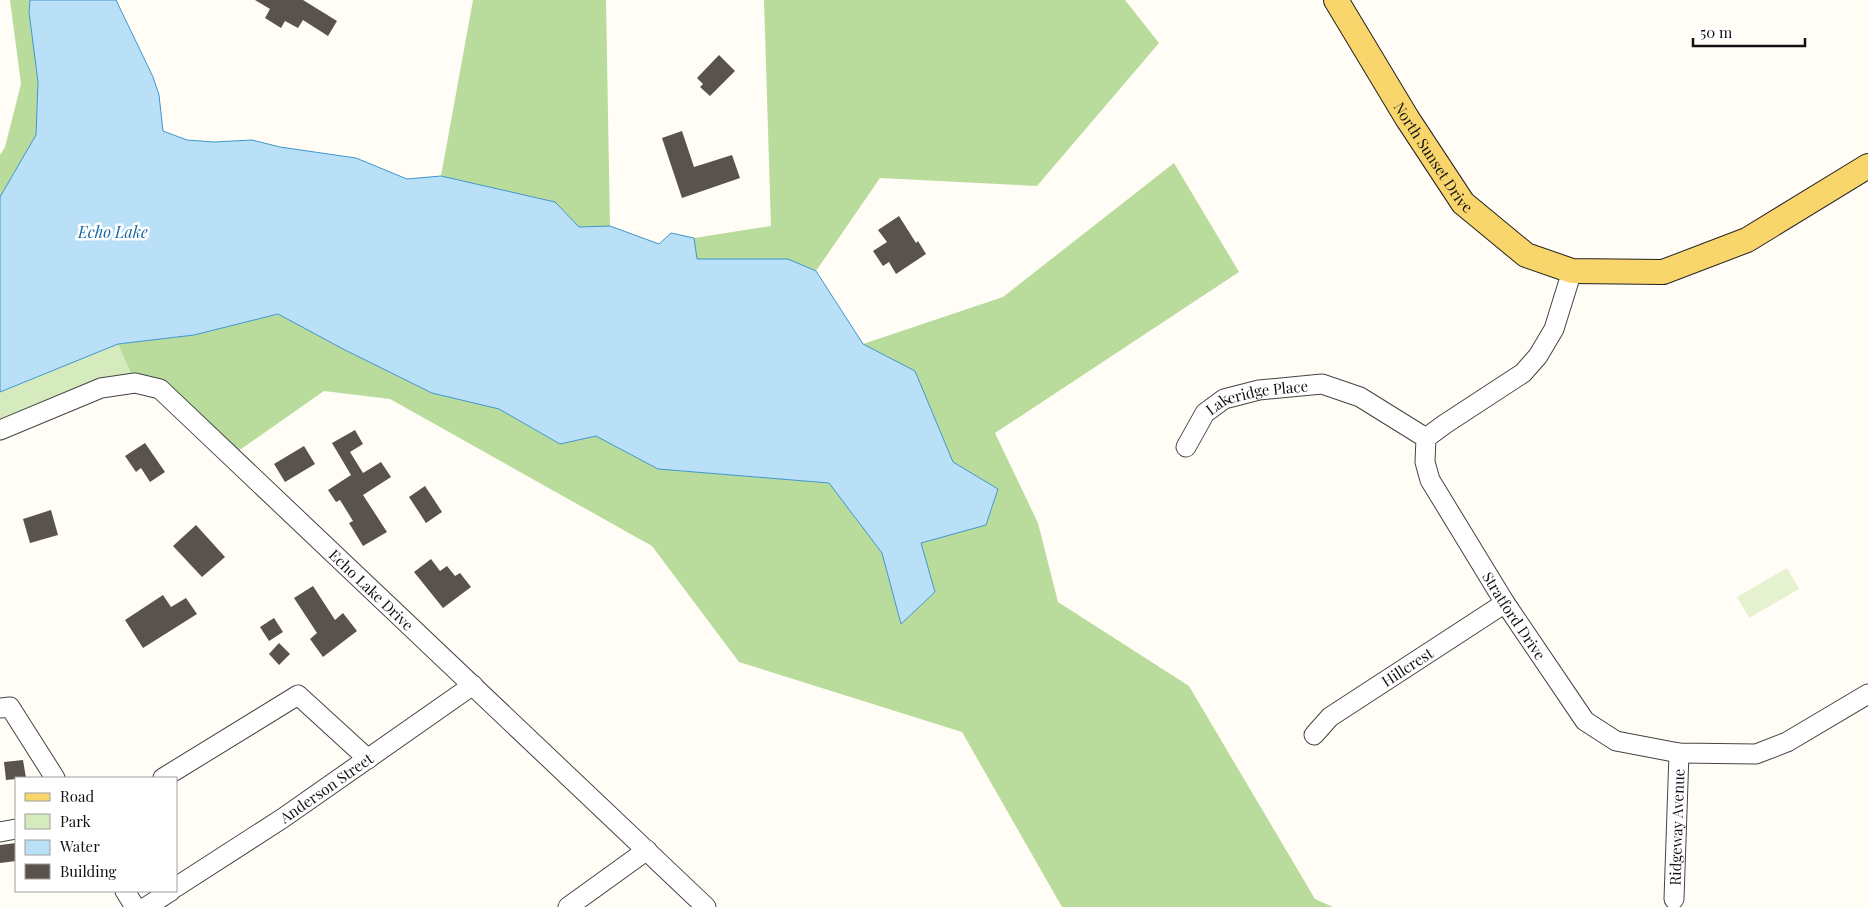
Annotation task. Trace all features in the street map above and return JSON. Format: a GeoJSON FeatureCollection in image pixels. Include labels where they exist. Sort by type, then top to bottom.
{"type":"FeatureCollection","features":[{"type":"Feature","properties":{"kind":"main road","name":"North Sunset Drive"},"geometry":{"type":"LineString","coordinates":[[1336,0],[1407,118],[1463,203],[1526,256],[1572,271],[1663,272],[1747,240],[1868,166]]}},
{"type":"Feature","properties":{"kind":"street"},"geometry":{"type":"LineString","coordinates":[[1426,438],[1523,373],[1538,356],[1554,329],[1572,271]]}},
{"type":"Feature","properties":{"kind":"street","name":"Echo Lake Drive"},"geometry":{"type":"LineString","coordinates":[[0,430],[101,388],[135,384],[160,389],[706,907]]}},
{"type":"Feature","properties":{"kind":"street","name":"Lakeridge Place"},"geometry":{"type":"LineString","coordinates":[[1186,447],[1205,413],[1224,399],[1259,390],[1322,384],[1360,397],[1426,438]]}},
{"type":"Feature","properties":{"kind":"street","name":"Stratford Drive"},"geometry":{"type":"LineString","coordinates":[[1426,438],[1425,462],[1430,480],[1505,603],[1586,721],[1616,740],[1679,753],[1756,754],[1787,742],[1868,694]]}},
{"type":"Feature","properties":{"kind":"street","name":"Hillcrest"},"geometry":{"type":"LineString","coordinates":[[1314,735],[1330,717],[1505,603]]}},
{"type":"Feature","properties":{"kind":"street","name":"Anderson Street"},"geometry":{"type":"LineString","coordinates":[[178,886],[283,818],[473,685]]}},
{"type":"Feature","properties":{"kind":"street"},"geometry":{"type":"LineString","coordinates":[[165,777],[298,695],[368,759]]}},
{"type":"Feature","properties":{"kind":"street"},"geometry":{"type":"LineString","coordinates":[[5,707],[54,777]]}},
{"type":"Feature","properties":{"kind":"street","name":"Ridgeway Avenue"},"geometry":{"type":"LineString","coordinates":[[1674,899],[1679,753]]}},
{"type":"Feature","properties":{"kind":"street"},"geometry":{"type":"LineString","coordinates":[[0,832],[15,830]]}},
{"type":"Feature","properties":{"kind":"street"},"geometry":{"type":"LineString","coordinates":[[568,907],[647,850]]}},
{"type":"Feature","properties":{"kind":"street"},"geometry":{"type":"LineString","coordinates":[[126,892],[135,907]]}},
{"type":"Feature","properties":{"kind":"street"},"geometry":{"type":"LineString","coordinates":[[146,907],[169,892]]}},
{"type":"Feature","properties":{"kind":"green space"},"geometry":{"type":"Polygon","coordinates":[[[10,0],[30,0],[29,12],[38,82],[36,135],[0,197],[0,155],[5,147],[21,84],[10,0]]]}},
{"type":"Feature","properties":{"kind":"green space"},"geometry":{"type":"Polygon","coordinates":[[[473,0],[606,0],[610,226],[579,227],[555,202],[441,176],[473,0]]]}},
{"type":"Feature","properties":{"kind":"green space"},"geometry":{"type":"Polygon","coordinates":[[[764,0],[1125,0],[1159,43],[1037,186],[880,178],[816,271],[788,259],[697,259],[694,238],[771,226],[764,0]]]}},
{"type":"Feature","properties":{"kind":"green space"},"geometry":{"type":"Polygon","coordinates":[[[1174,163],[1239,272],[995,433],[1038,523],[1058,602],[1189,686],[1315,899],[1333,907],[1062,907],[962,732],[739,662],[652,546],[390,399],[324,391],[231,456],[160,389],[135,383],[118,344],[194,335],[278,314],[432,393],[499,409],[560,444],[596,436],[658,469],[830,483],[882,553],[901,624],[935,592],[921,543],[986,525],[998,489],[953,462],[915,371],[863,344],[1003,297],[1174,163]]]}},
{"type":"Feature","properties":{"kind":"green space"},"geometry":{"type":"Polygon","coordinates":[[[118,344],[135,383],[0,430],[0,392],[118,344]]]}},
{"type":"Feature","properties":{"kind":"green space"},"geometry":{"type":"Polygon","coordinates":[[[1787,568],[1799,589],[1749,618],[1737,597],[1787,568]]]}},
{"type":"Feature","properties":{"kind":"water","name":"Echo Lake"},"geometry":{"type":"Polygon","coordinates":[[[30,0],[116,0],[153,77],[159,95],[163,131],[187,140],[214,142],[252,140],[280,147],[356,158],[407,179],[441,176],[555,202],[579,227],[610,226],[659,244],[671,233],[694,238],[697,259],[788,259],[816,271],[863,344],[915,371],[953,462],[998,489],[986,525],[921,543],[935,592],[901,624],[882,553],[829,483],[658,469],[596,436],[560,444],[499,409],[432,393],[278,314],[194,335],[118,344],[0,392],[0,197],[36,135],[38,82],[29,12],[30,0]]]}},
{"type":"Feature","properties":{"kind":"building"},"geometry":{"type":"Polygon","coordinates":[[[255,0],[303,0],[337,21],[328,36],[303,20],[298,28],[285,21],[281,28],[265,18],[270,9],[255,0]]]}},
{"type":"Feature","properties":{"kind":"building"},"geometry":{"type":"Polygon","coordinates":[[[719,55],[735,71],[710,96],[700,87],[703,84],[697,78],[719,55]]]}},
{"type":"Feature","properties":{"kind":"building"},"geometry":{"type":"Polygon","coordinates":[[[682,131],[694,167],[732,155],[740,178],[682,198],[662,138],[682,131]]]}},
{"type":"Feature","properties":{"kind":"building"},"geometry":{"type":"Polygon","coordinates":[[[899,216],[916,243],[918,241],[926,254],[896,274],[889,262],[883,266],[873,251],[887,242],[878,230],[899,216]]]}},
{"type":"Feature","properties":{"kind":"building"},"geometry":{"type":"Polygon","coordinates":[[[355,430],[363,444],[350,452],[363,473],[381,462],[391,477],[363,495],[387,532],[363,546],[349,523],[353,521],[340,500],[336,502],[328,490],[351,475],[332,443],[355,430]]]}},
{"type":"Feature","properties":{"kind":"building"},"geometry":{"type":"Polygon","coordinates":[[[145,443],[165,472],[150,482],[141,468],[136,472],[125,456],[145,443]]]}},
{"type":"Feature","properties":{"kind":"building"},"geometry":{"type":"Polygon","coordinates":[[[304,446],[315,464],[285,482],[274,464],[304,446]]]}},
{"type":"Feature","properties":{"kind":"building"},"geometry":{"type":"Polygon","coordinates":[[[425,486],[442,512],[426,523],[409,497],[425,486]]]}},
{"type":"Feature","properties":{"kind":"building"},"geometry":{"type":"Polygon","coordinates":[[[51,510],[58,535],[30,543],[23,519],[51,510]]]}},
{"type":"Feature","properties":{"kind":"building"},"geometry":{"type":"Polygon","coordinates":[[[196,525],[225,557],[202,577],[173,546],[196,525]]]}},
{"type":"Feature","properties":{"kind":"building"},"geometry":{"type":"Polygon","coordinates":[[[431,559],[440,571],[447,566],[455,576],[460,573],[471,587],[443,608],[414,572],[431,559]]]}},
{"type":"Feature","properties":{"kind":"building"},"geometry":{"type":"Polygon","coordinates":[[[313,586],[335,620],[343,613],[357,631],[323,657],[310,639],[317,633],[294,598],[313,586]]]}},
{"type":"Feature","properties":{"kind":"building"},"geometry":{"type":"Polygon","coordinates":[[[163,595],[171,607],[186,598],[197,614],[143,648],[125,620],[163,595]]]}},
{"type":"Feature","properties":{"kind":"building"},"geometry":{"type":"Polygon","coordinates":[[[274,618],[283,632],[269,641],[260,627],[274,618]]]}},
{"type":"Feature","properties":{"kind":"building"},"geometry":{"type":"Polygon","coordinates":[[[279,643],[290,654],[279,665],[269,654],[279,643]]]}},
{"type":"Feature","properties":{"kind":"building"},"geometry":{"type":"Polygon","coordinates":[[[23,760],[26,777],[15,777],[15,779],[6,780],[4,762],[23,760]]]}},
{"type":"Feature","properties":{"kind":"building"},"geometry":{"type":"Polygon","coordinates":[[[15,843],[15,861],[0,863],[0,845],[15,843]]]}}]}
